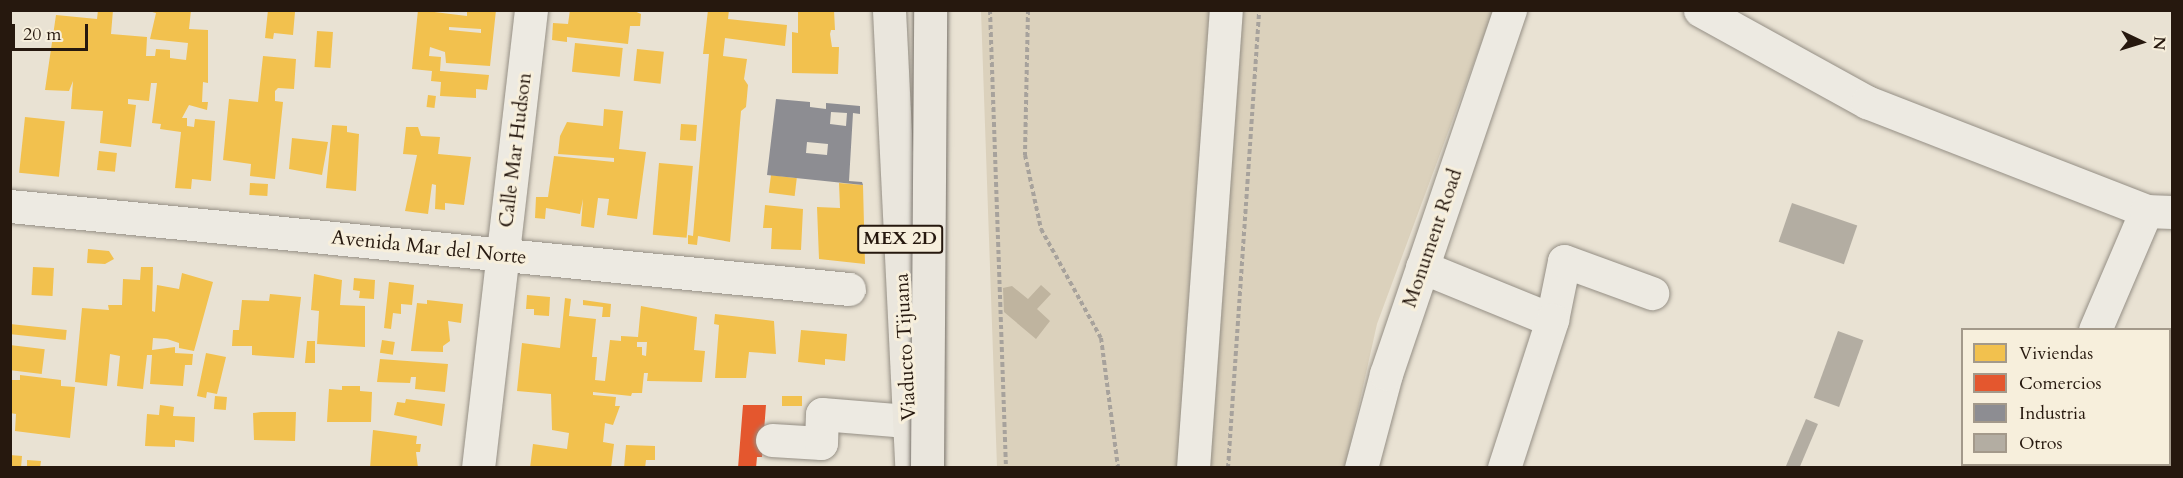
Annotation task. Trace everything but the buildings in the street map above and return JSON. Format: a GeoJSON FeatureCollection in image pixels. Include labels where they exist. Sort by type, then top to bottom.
{"type":"FeatureCollection","features":[{"type":"Feature","properties":{"kind":"highway"},"geometry":{"type":"LineString","coordinates":[[881,10],[897,468]]}},
{"type":"Feature","properties":{"kind":"highway","name":"Viaducto Tijuana"},"geometry":{"type":"LineString","coordinates":[[889,10],[911,468]]}},
{"type":"Feature","properties":{"kind":"highway"},"geometry":{"type":"LineString","coordinates":[[929,10],[941,468]]}},
{"type":"Feature","properties":{"kind":"highway","name":"Viaducto Tijuana"},"geometry":{"type":"LineString","coordinates":[[927,468],[929,10]]}},
{"type":"Feature","properties":{"kind":"street","name":"Calle Mar Hudson"},"geometry":{"type":"LineString","coordinates":[[478,468],[531,10]]}},
{"type":"Feature","properties":{"kind":"street"},"geometry":{"type":"LineString","coordinates":[[1193,468],[1226,10]]}},
{"type":"Feature","properties":{"kind":"street","name":"Monument Road"},"geometry":{"type":"LineString","coordinates":[[1366,464],[1386,374],[1510,10]]}},
{"type":"Feature","properties":{"kind":"street"},"geometry":{"type":"LineString","coordinates":[[1700,10],[1867,102],[2159,211],[2096,328]]}},
{"type":"Feature","properties":{"kind":"street","name":"Avenida Mar del Norte"},"geometry":{"type":"LineString","coordinates":[[10,206],[849,289]]}},
{"type":"Feature","properties":{"kind":"street"},"geometry":{"type":"LineString","coordinates":[[1504,468],[1552,320],[1564,261],[1652,293]]}},
{"type":"Feature","properties":{"kind":"street"},"geometry":{"type":"LineString","coordinates":[[1422,267],[1552,320]]}},
{"type":"Feature","properties":{"kind":"street"},"geometry":{"type":"LineString","coordinates":[[772,440],[821,443],[822,414],[895,420]]}},
{"type":"Feature","properties":{"kind":"path"},"geometry":{"type":"LineString","coordinates":[[990,10],[1006,468]]}},
{"type":"Feature","properties":{"kind":"path"},"geometry":{"type":"LineString","coordinates":[[1028,10],[1025,155],[1041,229],[1101,338],[1118,468]]}},
{"type":"Feature","properties":{"kind":"path"},"geometry":{"type":"LineString","coordinates":[[1228,468],[1259,10]]}},
{"type":"Feature","properties":{"kind":"shaded area"},"geometry":{"type":"Polygon","coordinates":[[[981,11],[1493,11],[1377,324],[1345,467],[997,467],[981,11]]]}},
{"type":"Feature","properties":{"kind":"shaded area"},"geometry":{"type":"Polygon","coordinates":[[[1041,285],[1051,294],[1037,309],[1050,321],[1036,339],[1004,312],[1003,288],[1012,286],[1028,299],[1041,285]]]}}]}
